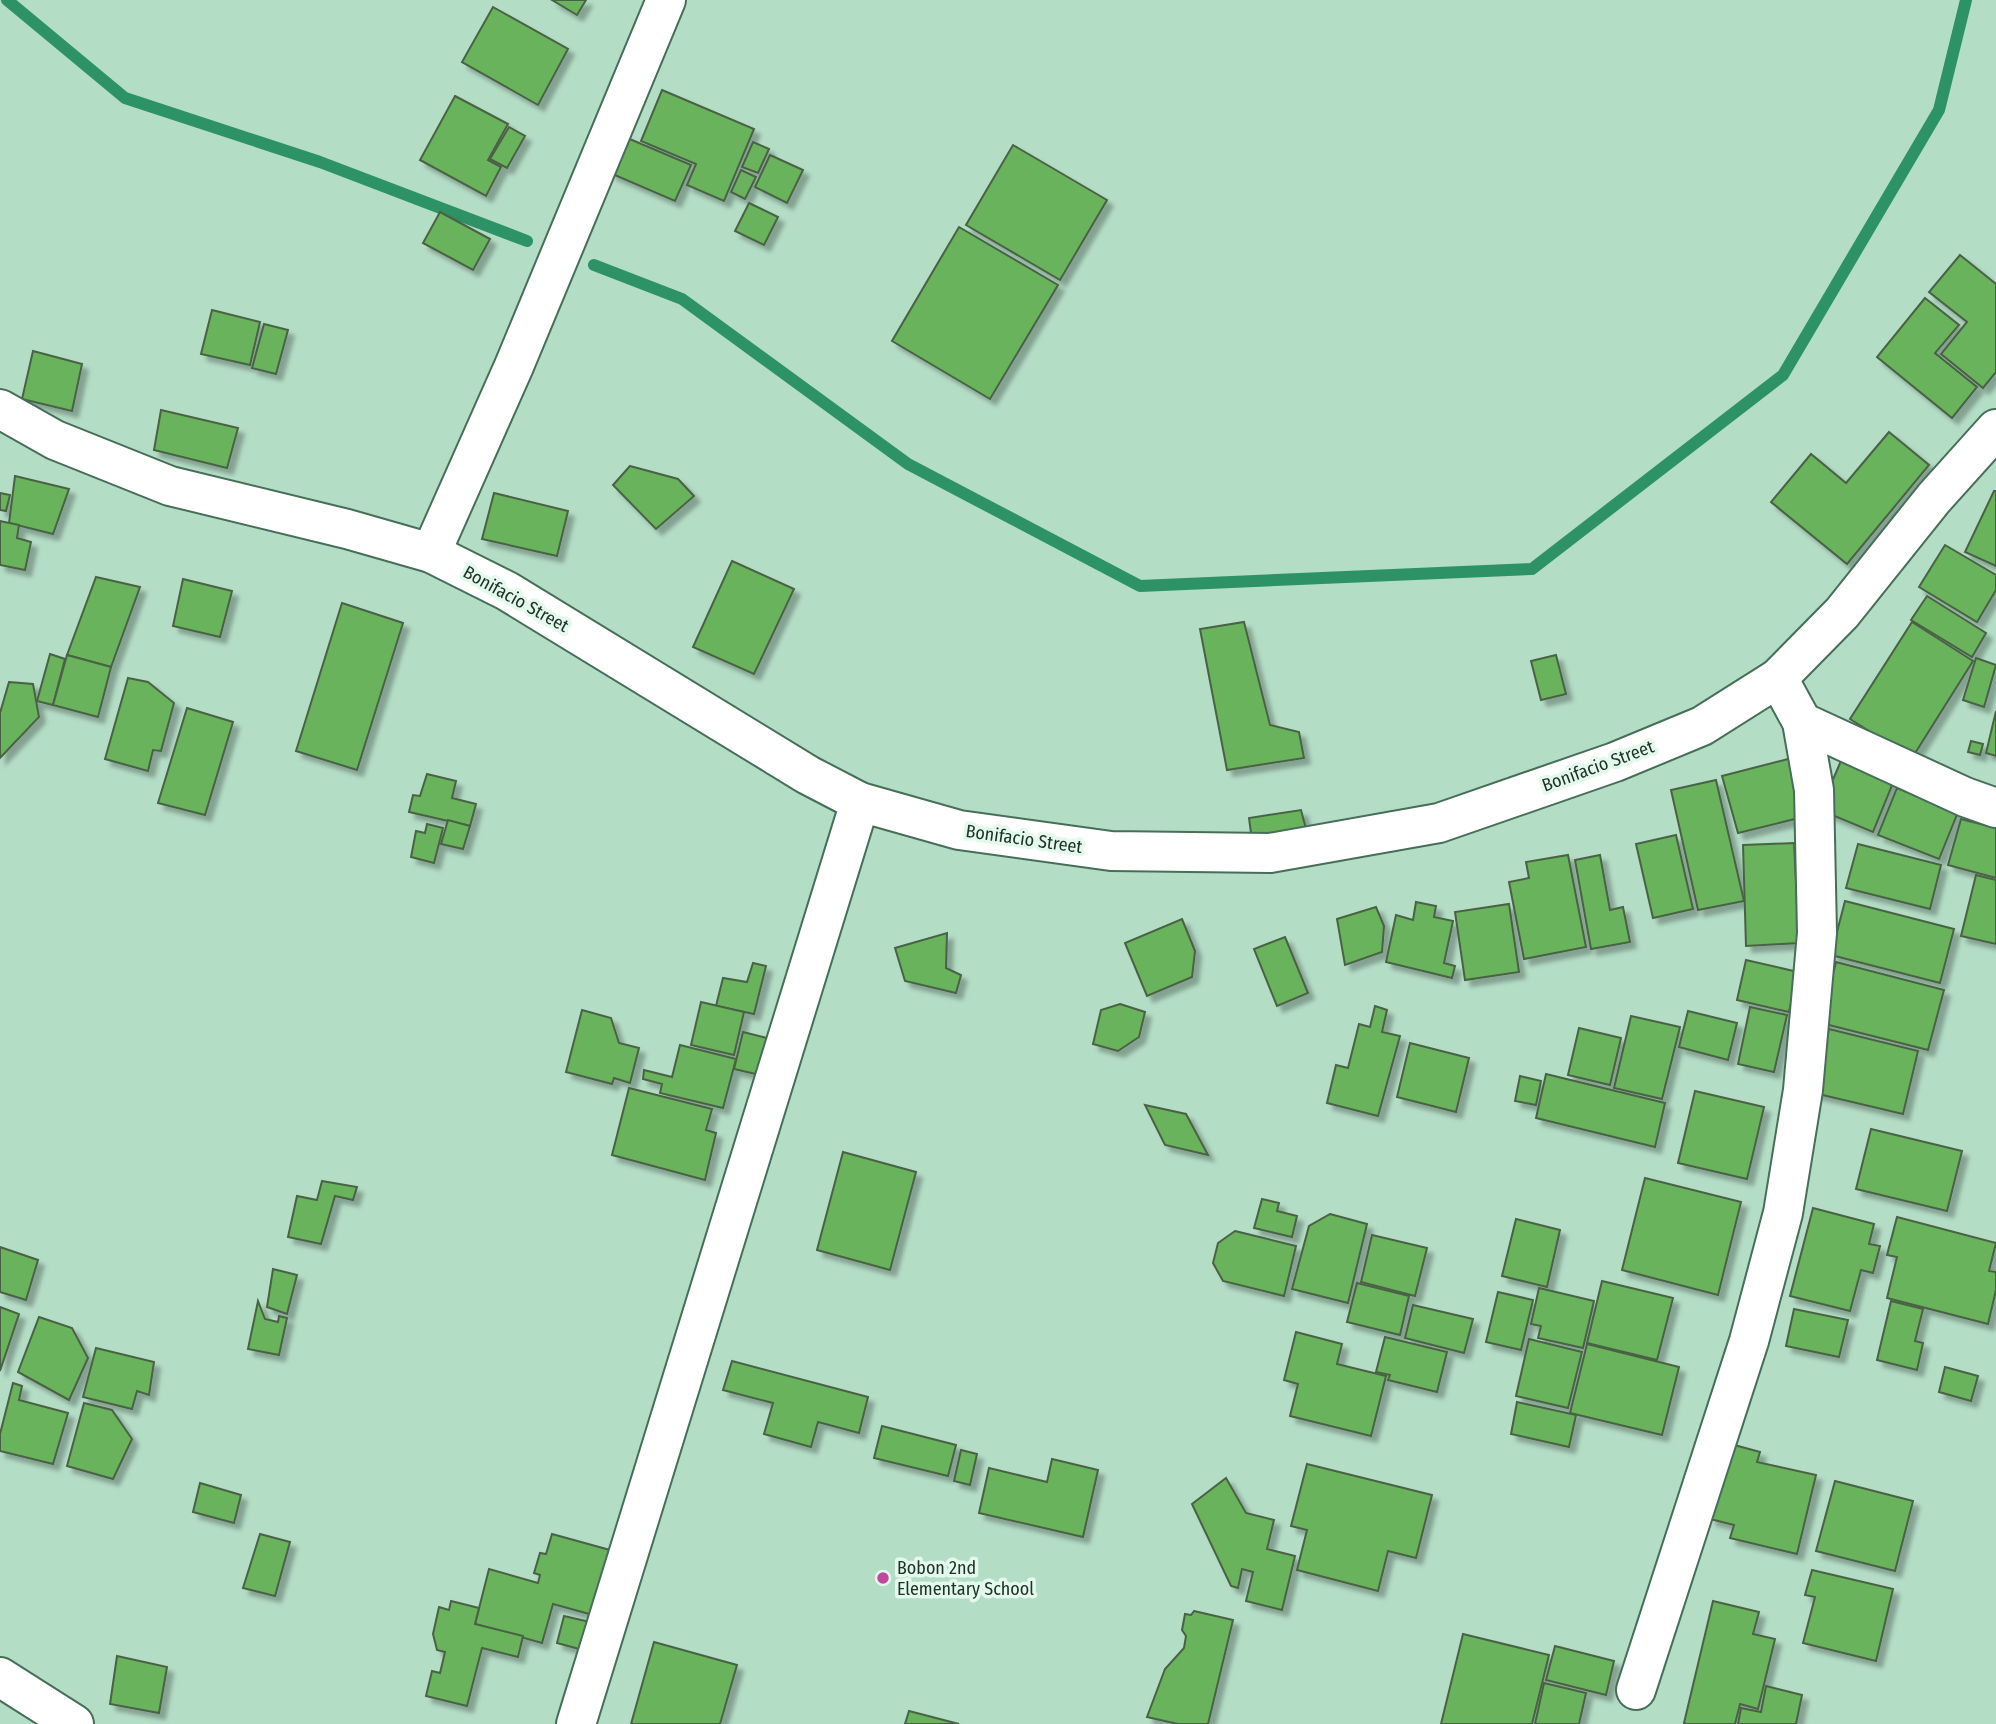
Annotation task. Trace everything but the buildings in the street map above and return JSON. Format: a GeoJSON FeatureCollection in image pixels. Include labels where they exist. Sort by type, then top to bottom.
{"type":"FeatureCollection","features":[{"type":"Feature","properties":{"kind":"street"},"geometry":{"type":"LineString","coordinates":[[431,553],[514,366],[666,0]]}},
{"type":"Feature","properties":{"kind":"street","name":"Bonifacio Street"},"geometry":{"type":"LineString","coordinates":[[0,409],[55,440],[170,486],[347,529],[431,553],[507,591],[808,775],[860,802],[959,830],[1111,851],[1270,853],[1440,823],[1615,762],[1702,726],[1778,678],[1842,612],[1934,498],[1996,429]]}},
{"type":"Feature","properties":{"kind":"street"},"geometry":{"type":"LineString","coordinates":[[1636,1690],[1749,1341],[1783,1213],[1802,1090],[1817,933],[1814,790],[1802,722],[1778,678]]}},
{"type":"Feature","properties":{"kind":"street"},"geometry":{"type":"LineString","coordinates":[[1802,722],[1965,797],[1996,808]]}},
{"type":"Feature","properties":{"kind":"street"},"geometry":{"type":"LineString","coordinates":[[576,1724],[860,802]]}},
{"type":"Feature","properties":{"kind":"street"},"geometry":{"type":"LineString","coordinates":[[0,1676],[74,1724]]}},
{"type":"Feature","properties":{"kind":"waterway"},"geometry":{"type":"LineString","coordinates":[[7,0],[125,98],[320,162],[527,241]]}},
{"type":"Feature","properties":{"kind":"waterway"},"geometry":{"type":"LineString","coordinates":[[594,265],[682,299],[908,464],[1140,586],[1532,569],[1783,375],[1939,110],[1966,0]]}},
{"type":"Feature","properties":{"kind":"place","name":"Bobon 2nd Elementary School"},"geometry":{"type":"Point","coordinates":[883,1578]}}]}
